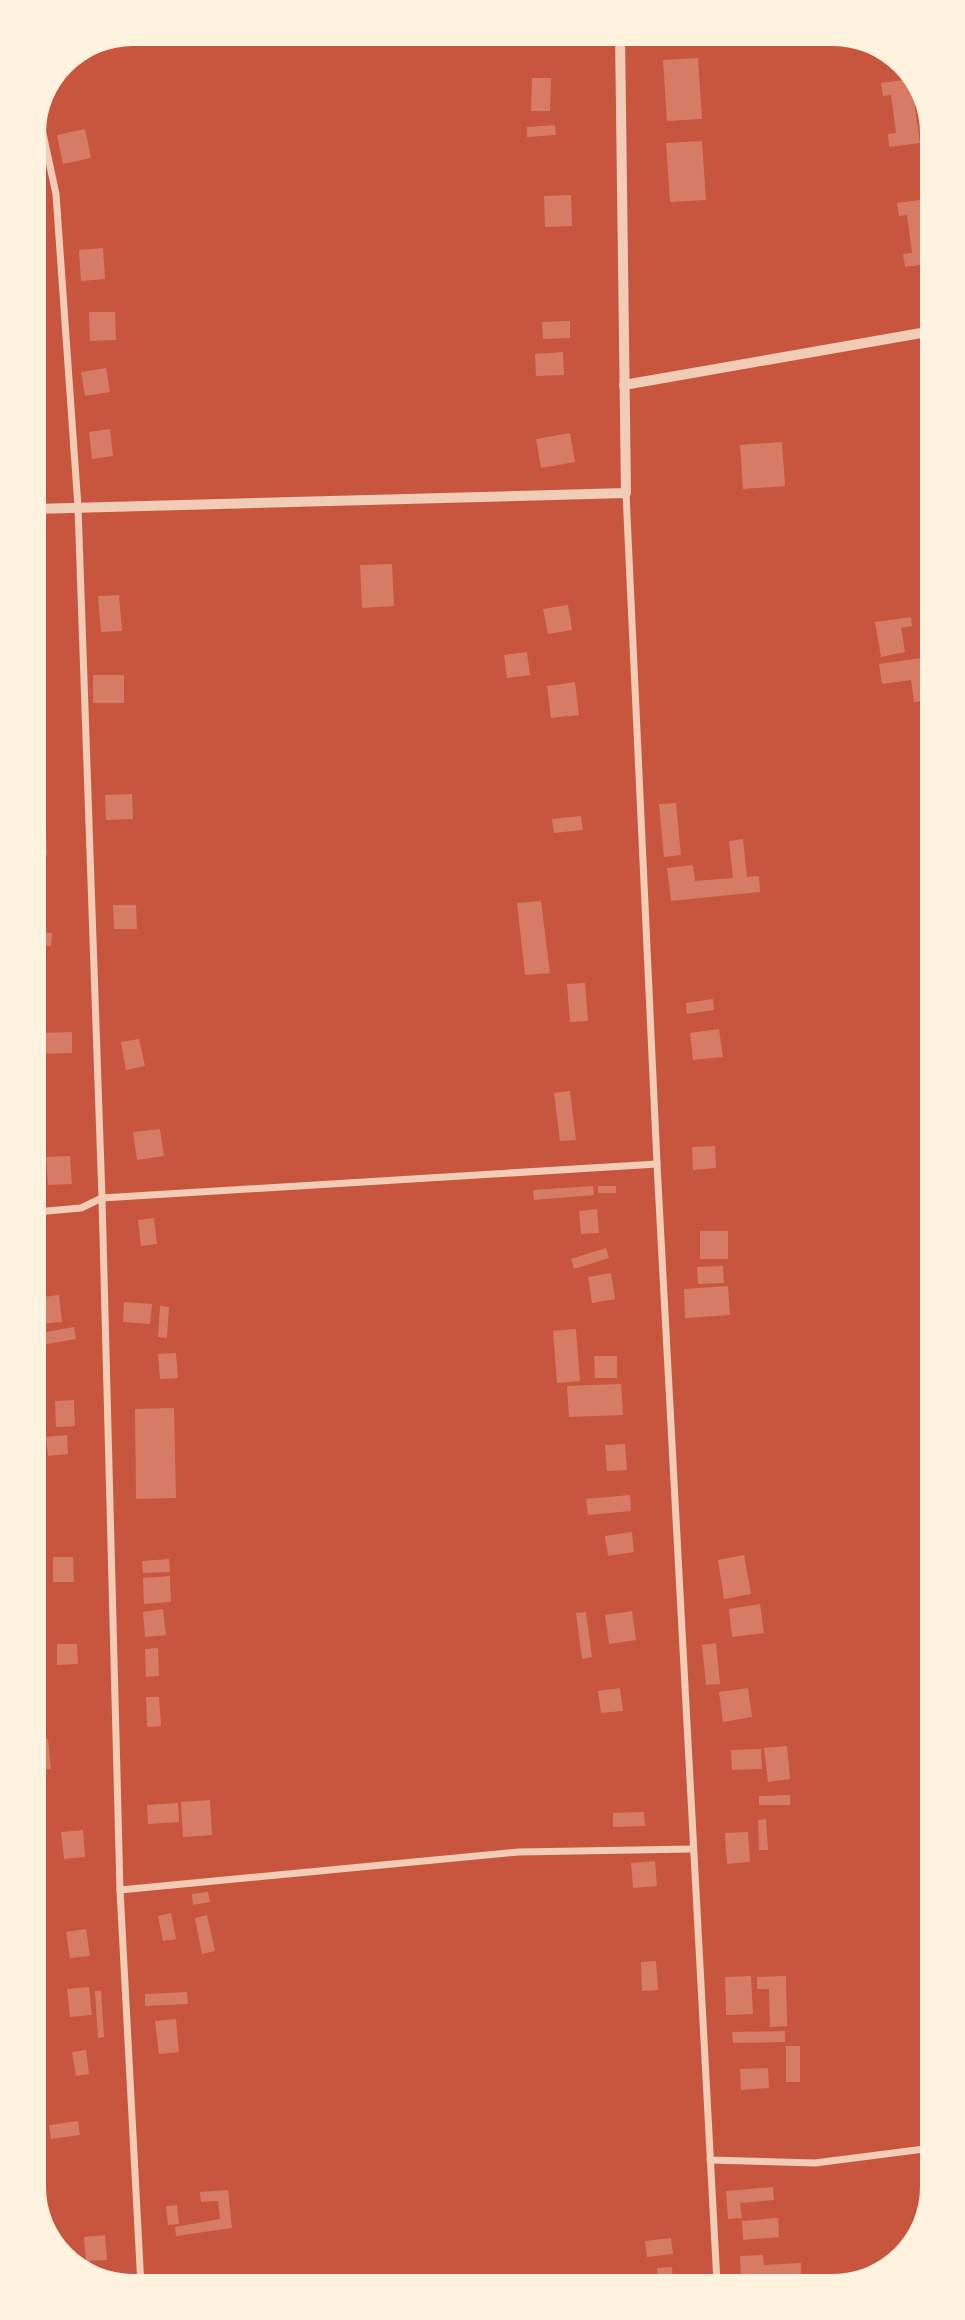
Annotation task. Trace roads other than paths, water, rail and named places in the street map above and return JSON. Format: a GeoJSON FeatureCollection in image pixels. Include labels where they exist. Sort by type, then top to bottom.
{"type":"FeatureCollection","features":[{"type":"Feature","properties":{"kind":"street"},"geometry":{"type":"LineString","coordinates":[[620,46],[626,493],[657,1164],[716,2274]]}},
{"type":"Feature","properties":{"kind":"street"},"geometry":{"type":"LineString","coordinates":[[46,148],[56,194],[78,507],[102,1198],[120,1890],[140,2274]]}},
{"type":"Feature","properties":{"kind":"street"},"geometry":{"type":"LineString","coordinates":[[624,385],[920,333]]}},
{"type":"Feature","properties":{"kind":"street"},"geometry":{"type":"LineString","coordinates":[[46,508],[626,493]]}},
{"type":"Feature","properties":{"kind":"street"},"geometry":{"type":"LineString","coordinates":[[46,1211],[81,1208],[102,1198],[657,1164]]}},
{"type":"Feature","properties":{"kind":"street"},"geometry":{"type":"LineString","coordinates":[[120,1890],[519,1852],[694,1849]]}},
{"type":"Feature","properties":{"kind":"street"},"geometry":{"type":"LineString","coordinates":[[710,2160],[815,2163],[920,2150]]}}]}
